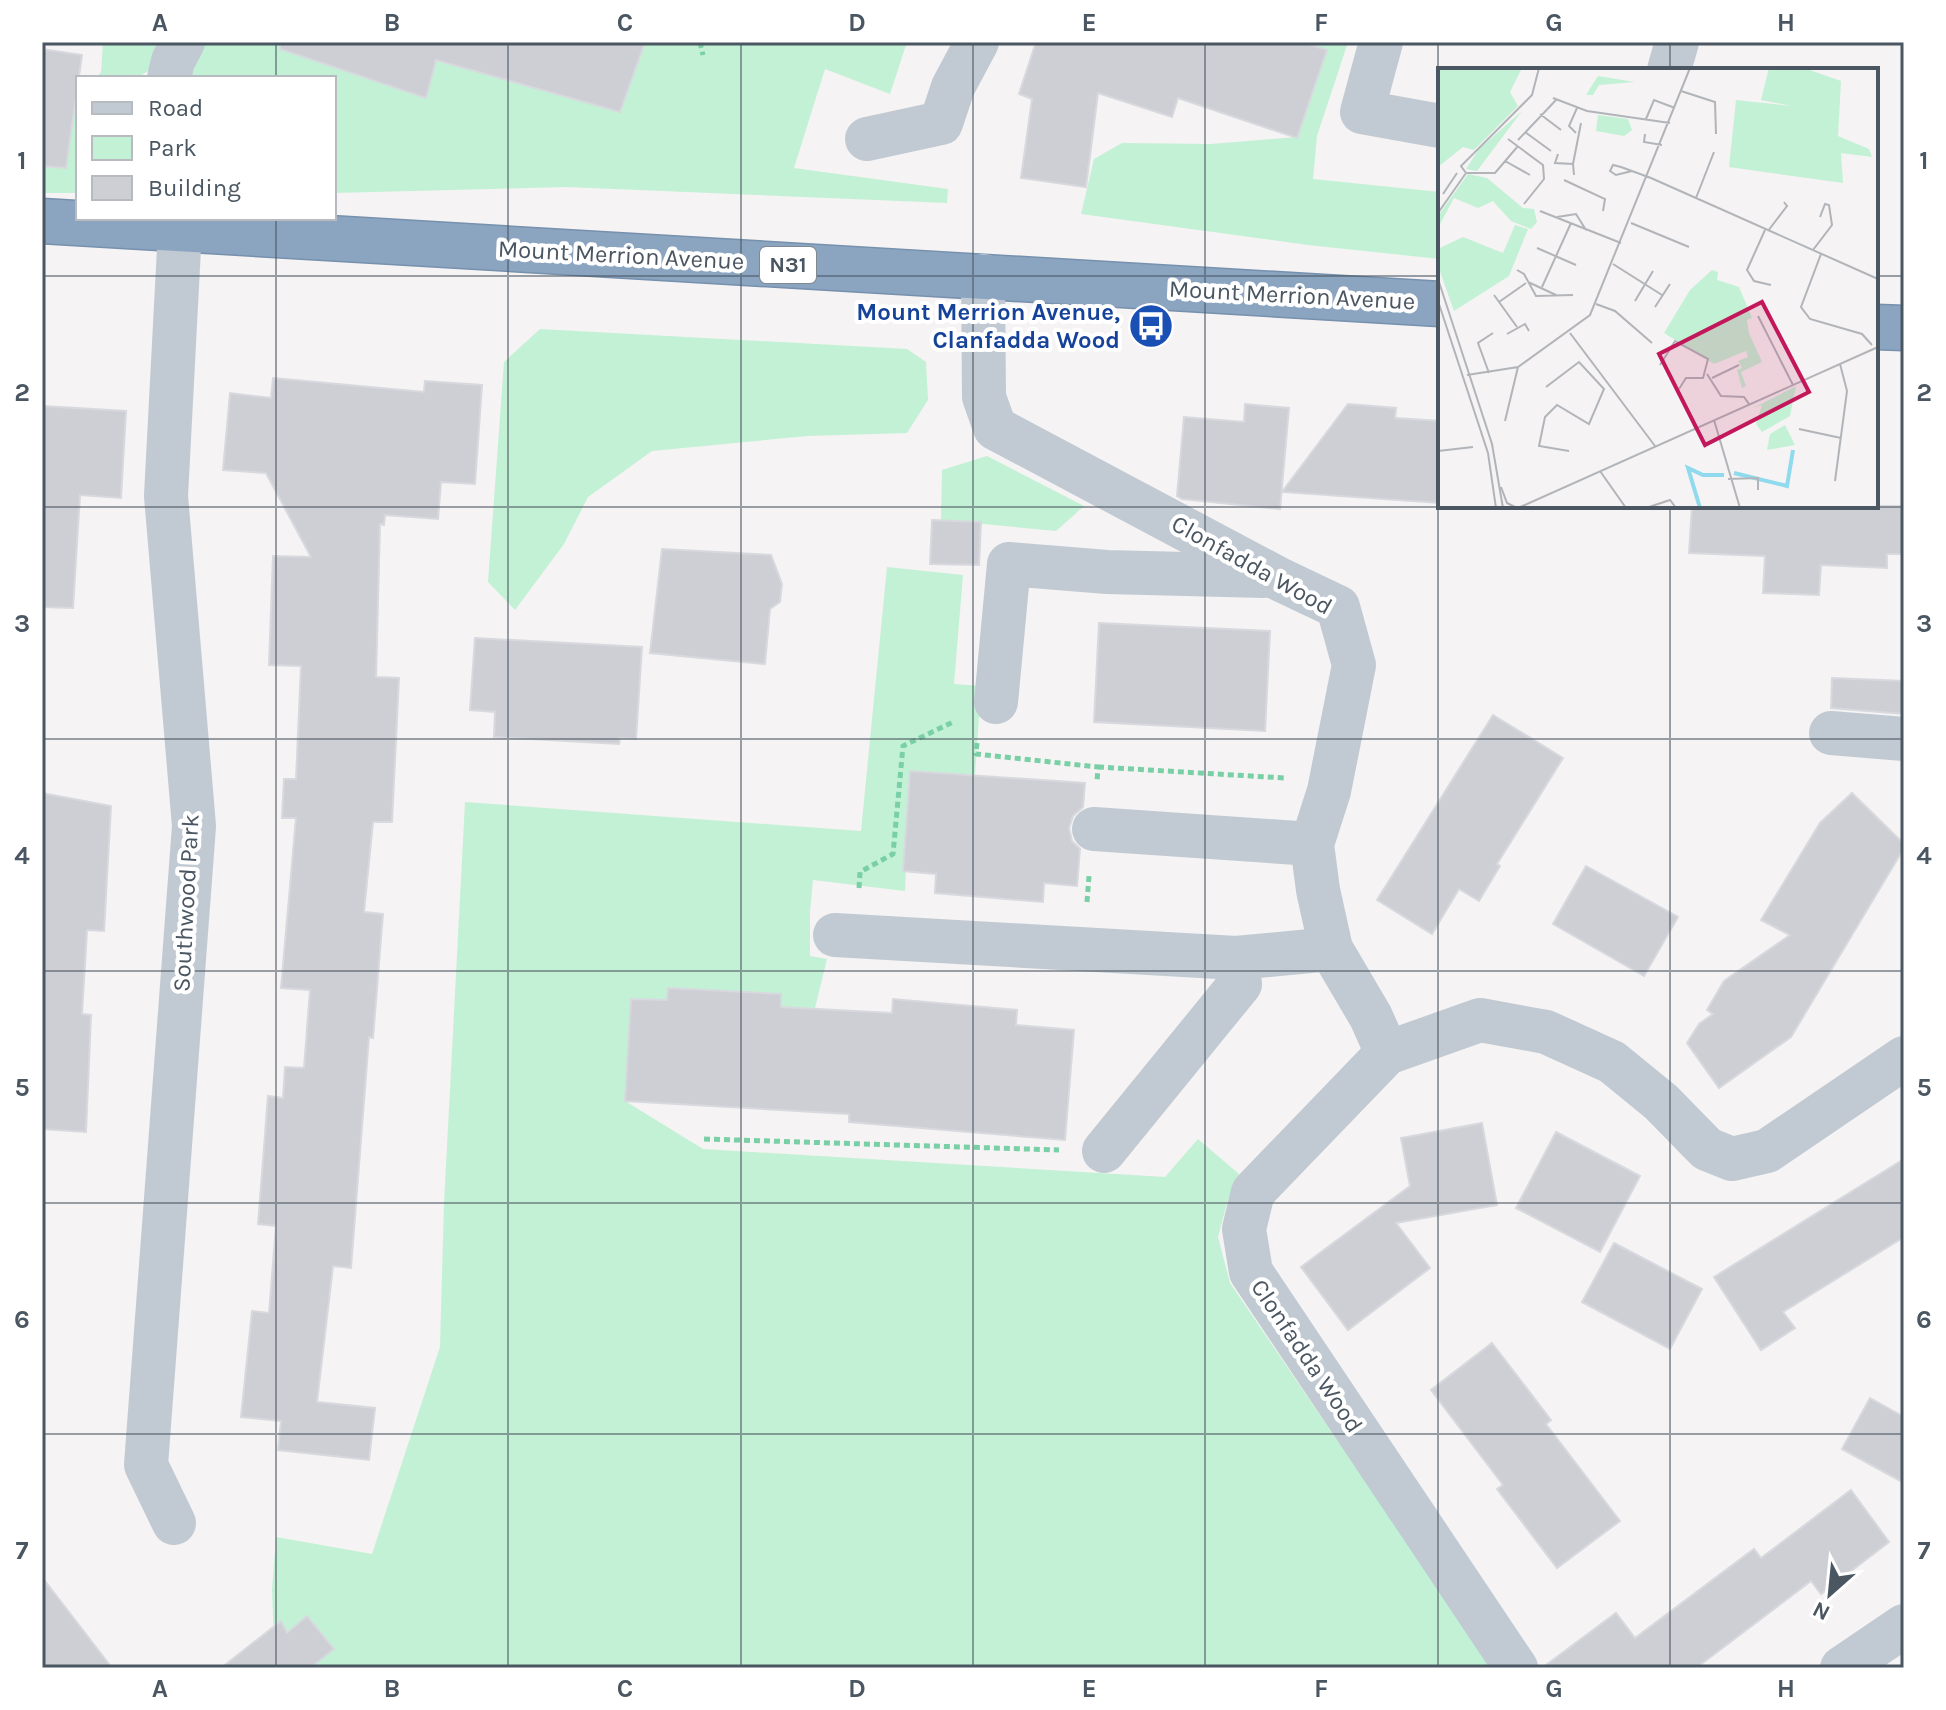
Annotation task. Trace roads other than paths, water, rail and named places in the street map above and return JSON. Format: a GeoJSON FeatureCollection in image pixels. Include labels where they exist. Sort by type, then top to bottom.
{"type":"FeatureCollection","features":[{"type":"Feature","properties":{"kind":"highway","name":"Mount Merrion Avenue"},"geometry":{"type":"LineString","coordinates":[[42,221],[136,222],[180,229],[1438,304]]}},
{"type":"Feature","properties":{"kind":"highway"},"geometry":{"type":"LineString","coordinates":[[1878,327],[1904,328]]}},
{"type":"Feature","properties":{"kind":"street"},"geometry":{"type":"LineString","coordinates":[[867,139],[941,123],[953,87],[977,42]]}},
{"type":"Feature","properties":{"kind":"street"},"geometry":{"type":"LineString","coordinates":[[1381,42],[1362,112],[1438,126]]}},
{"type":"Feature","properties":{"kind":"street"},"geometry":{"type":"LineString","coordinates":[[1670,68],[1677,42]]}},
{"type":"Feature","properties":{"kind":"street","name":"Southwood Park"},"geometry":{"type":"LineString","coordinates":[[174,1523],[146,1465],[194,826],[166,496],[180,229]]}},
{"type":"Feature","properties":{"kind":"street","name":"Clonfadda Wood"},"geometry":{"type":"LineString","coordinates":[[983,276],[984,397],[995,428],[1277,578],[1338,607],[1354,665],[1329,791],[1299,844],[1318,890],[1331,949],[1371,1017],[1387,1053]]}},
{"type":"Feature","properties":{"kind":"street"},"geometry":{"type":"LineString","coordinates":[[996,702],[1009,564],[1107,572],[1277,578]]}},
{"type":"Feature","properties":{"kind":"street"},"geometry":{"type":"LineString","coordinates":[[1831,733],[1904,739]]}},
{"type":"Feature","properties":{"kind":"street"},"geometry":{"type":"LineString","coordinates":[[1094,829],[1299,844]]}},
{"type":"Feature","properties":{"kind":"street"},"geometry":{"type":"LineString","coordinates":[[846,936],[1236,958],[1331,949]]}},
{"type":"Feature","properties":{"kind":"street"},"geometry":{"type":"LineString","coordinates":[[1104,1151],[1240,984],[1236,958]]}},
{"type":"Feature","properties":{"kind":"street","name":"Clonfadda Wood"},"geometry":{"type":"LineString","coordinates":[[1516,1668],[1251,1272],[1244,1229],[1253,1192],[1387,1053],[1480,1020],[1546,1032],[1612,1062],[1661,1102],[1707,1149],[1732,1159],[1767,1151],[1904,1058]]}},
{"type":"Feature","properties":{"kind":"street"},"geometry":{"type":"LineString","coordinates":[[1842,1668],[1904,1626]]}},
{"type":"Feature","properties":{"kind":"place","name":"Mount Merrion Avenue, Clanfadda Wood"},"geometry":{"type":"Point","coordinates":[1151,326]}}]}
